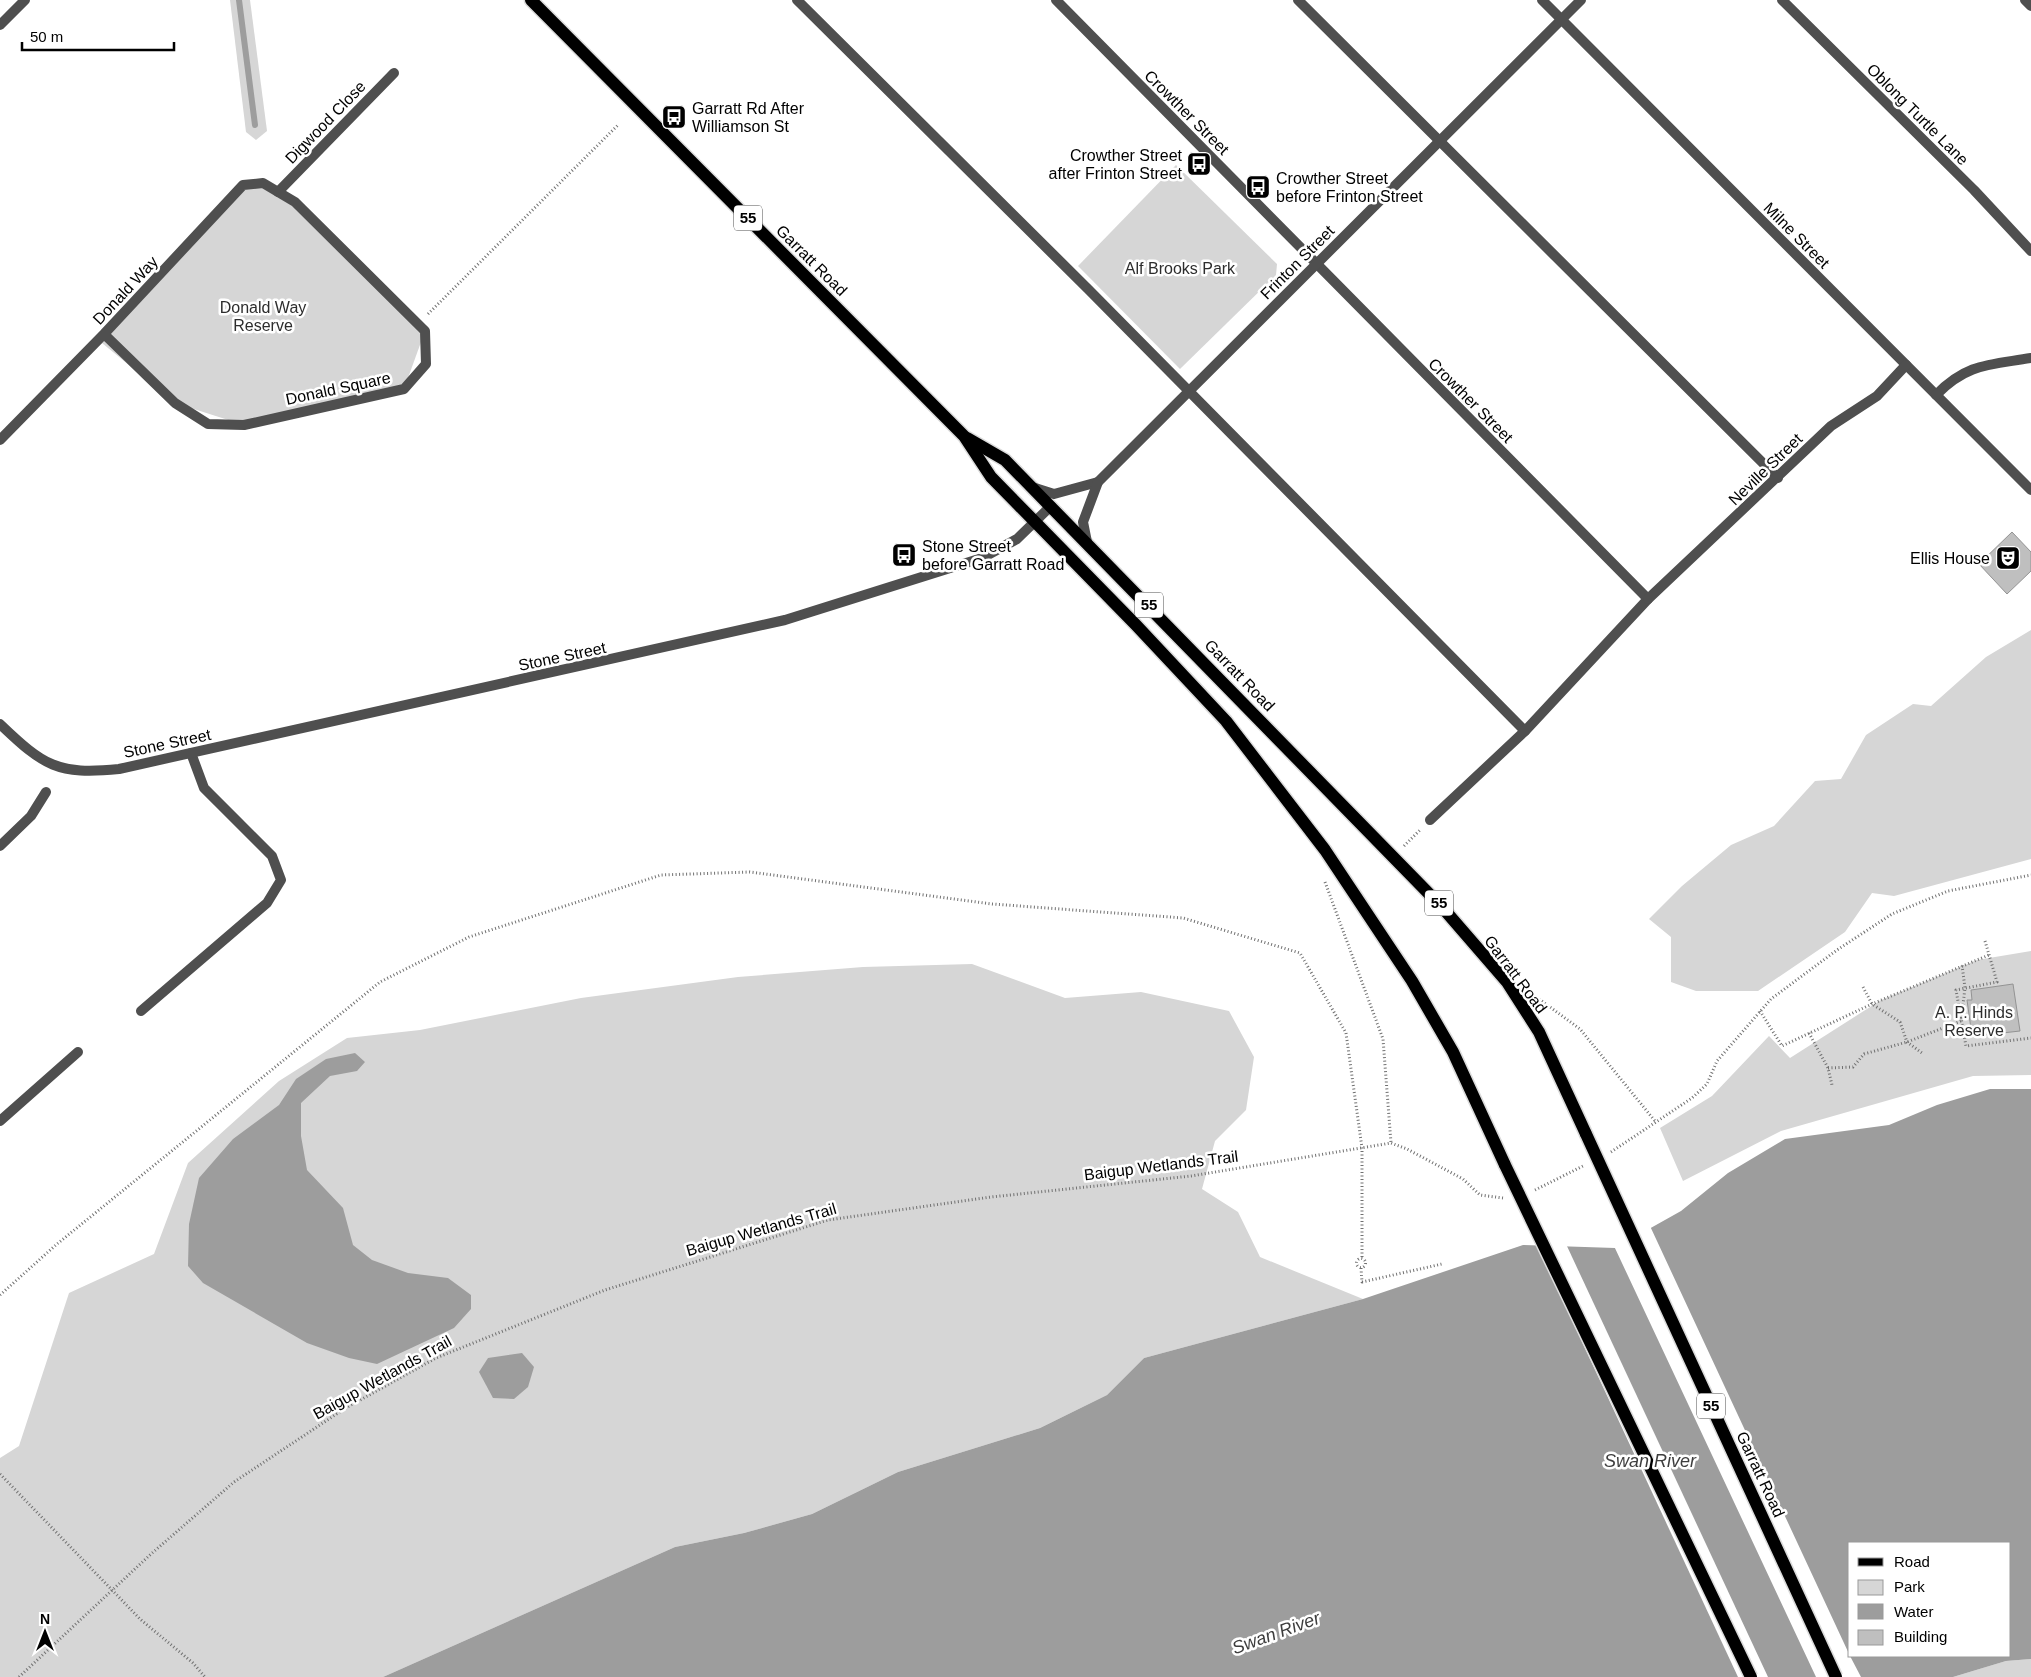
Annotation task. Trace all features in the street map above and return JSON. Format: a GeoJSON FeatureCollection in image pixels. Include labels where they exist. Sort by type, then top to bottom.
{"type":"FeatureCollection","features":[{"type":"Feature","properties":{"kind":"main road","name":"Garratt Road"},"geometry":{"type":"LineString","coordinates":[[531,0],[964,436],[991,478],[1136,624],[1226,721],[1325,850],[1412,981],[1453,1052],[1505,1165],[1751,1677]]}},
{"type":"Feature","properties":{"kind":"main road","name":"Garratt Road"},"geometry":{"type":"LineString","coordinates":[[964,436],[1005,460],[1087,542],[1394,856],[1442,907],[1507,982],[1539,1032],[1836,1677]]}},
{"type":"Feature","properties":{"kind":"street"},"geometry":{"type":"LineString","coordinates":[[0,25],[25,0]]}},
{"type":"Feature","properties":{"kind":"street"},"geometry":{"type":"LineString","coordinates":[[797,0],[1088,289],[1525,731]]}},
{"type":"Feature","properties":{"kind":"street","name":"Crowther Street"},"geometry":{"type":"LineString","coordinates":[[1056,0],[1648,599]]}},
{"type":"Feature","properties":{"kind":"street"},"geometry":{"type":"LineString","coordinates":[[1298,0],[1778,478]]}},
{"type":"Feature","properties":{"kind":"street","name":"Milne Street"},"geometry":{"type":"LineString","coordinates":[[1542,0],[2031,490]]}},
{"type":"Feature","properties":{"kind":"street","name":"Frinton Street"},"geometry":{"type":"LineString","coordinates":[[1087,542],[1083,522],[1098,482],[1581,0]]}},
{"type":"Feature","properties":{"kind":"street","name":"Oblong Turtle Lane"},"geometry":{"type":"LineString","coordinates":[[1782,0],[1974,190],[2031,251]]}},
{"type":"Feature","properties":{"kind":"street"},"geometry":{"type":"LineString","coordinates":[[2025,0],[2031,6]]}},
{"type":"Feature","properties":{"kind":"street","name":"Digwood Close"},"geometry":{"type":"LineString","coordinates":[[278,192],[394,73]]}},
{"type":"Feature","properties":{"kind":"street","name":"Donald Way"},"geometry":{"type":"LineString","coordinates":[[0,440],[104,334],[244,185],[263,183],[278,192]]}},
{"type":"Feature","properties":{"kind":"street","name":"Donald Square"},"geometry":{"type":"LineString","coordinates":[[104,334],[175,403],[208,424],[244,425],[404,389],[426,364],[426,331],[295,202],[278,192]]}},
{"type":"Feature","properties":{"kind":"street"},"geometry":{"type":"LineString","coordinates":[[1936,395],[1959,374],[1973,369],[2031,358]]}},
{"type":"Feature","properties":{"kind":"street","name":"Neville Street"},"geometry":{"type":"LineString","coordinates":[[1648,599],[1831,426],[1877,396],[1906,365]]}},
{"type":"Feature","properties":{"kind":"street","name":"Frinton Street"},"geometry":{"type":"LineString","coordinates":[[1031,487],[1054,494],[1098,482]]}},
{"type":"Feature","properties":{"kind":"street","name":"Stone Street"},"geometry":{"type":"LineString","coordinates":[[0,724],[28,751],[58,768],[85,772],[120,769],[785,620],[982,558],[1018,539],[1051,506]]}},
{"type":"Feature","properties":{"kind":"street"},"geometry":{"type":"LineString","coordinates":[[1430,820],[1525,731],[1648,599]]}},
{"type":"Feature","properties":{"kind":"street"},"geometry":{"type":"LineString","coordinates":[[141,1011],[267,903],[281,880],[272,856],[204,788],[192,753]]}},
{"type":"Feature","properties":{"kind":"street"},"geometry":{"type":"LineString","coordinates":[[0,846],[31,816],[46,792]]}},
{"type":"Feature","properties":{"kind":"street"},"geometry":{"type":"LineString","coordinates":[[0,1121],[78,1052]]}},
{"type":"Feature","properties":{"kind":"path"},"geometry":{"type":"LineString","coordinates":[[418,324],[619,124]]}},
{"type":"Feature","properties":{"kind":"path"},"geometry":{"type":"LineString","coordinates":[[1394,856],[1430,820]]}},
{"type":"Feature","properties":{"kind":"path"},"geometry":{"type":"LineString","coordinates":[[0,1295],[56,1244],[380,982],[469,937],[661,875],[750,872],[992,904],[1183,918],[1300,953],[1346,1033],[1362,1148],[1362,1258],[1366,1264],[1361,1268]]}},
{"type":"Feature","properties":{"kind":"path"},"geometry":{"type":"LineString","coordinates":[[1323,875],[1383,1039],[1391,1143],[1457,1176],[1480,1195],[1499,1199],[1508,1198]]}},
{"type":"Feature","properties":{"kind":"path"},"geometry":{"type":"LineString","coordinates":[[1604,1156],[1622,1147],[1655,1121],[1692,1098],[1707,1084],[1717,1061],[1760,1011],[1778,994],[1892,914],[1948,891],[2031,875]]}},
{"type":"Feature","properties":{"kind":"path"},"geometry":{"type":"LineString","coordinates":[[1985,941],[1997,982],[1956,990],[1966,1046],[2031,1038]]}},
{"type":"Feature","properties":{"kind":"path"},"geometry":{"type":"LineString","coordinates":[[1760,1011],[1782,1046],[1872,1004],[1989,955]]}},
{"type":"Feature","properties":{"kind":"path"},"geometry":{"type":"LineString","coordinates":[[1961,1021],[1965,988],[1962,965]]}},
{"type":"Feature","properties":{"kind":"path"},"geometry":{"type":"LineString","coordinates":[[1863,987],[1872,1004],[1900,1022],[1907,1042],[1922,1053]]}},
{"type":"Feature","properties":{"kind":"path"},"geometry":{"type":"LineString","coordinates":[[1547,1006],[1580,1029],[1655,1121]]}},
{"type":"Feature","properties":{"kind":"path"},"geometry":{"type":"LineString","coordinates":[[1828,1068],[1853,1067],[1864,1054],[1907,1042],[1961,1021]]}},
{"type":"Feature","properties":{"kind":"path"},"geometry":{"type":"LineString","coordinates":[[1808,1033],[1828,1068],[1832,1085]]}},
{"type":"Feature","properties":{"kind":"path","name":"Baigup Wetlands Trail"},"geometry":{"type":"LineString","coordinates":[[19,1677],[112,1590],[234,1482],[344,1410],[436,1358],[605,1290],[828,1220],[991,1197],[1191,1176],[1391,1143]]}},
{"type":"Feature","properties":{"kind":"path"},"geometry":{"type":"LineString","coordinates":[[1533,1191],[1586,1164]]}},
{"type":"Feature","properties":{"kind":"path"},"geometry":{"type":"LineString","coordinates":[[1362,1258],[1357,1263],[1361,1268],[1362,1282],[1442,1264]]}},
{"type":"Feature","properties":{"kind":"path"},"geometry":{"type":"LineString","coordinates":[[0,1474],[140,1618],[193,1663],[205,1677]]}},
{"type":"Feature","properties":{"kind":"green space"},"geometry":{"type":"Polygon","coordinates":[[[230,0],[250,0],[267,131],[256,140],[246,132],[230,0]]]}},
{"type":"Feature","properties":{"kind":"green space","name":"Alf Brooks Park"},"geometry":{"type":"Polygon","coordinates":[[[1176,165],[1277,264],[1276,275],[1180,369],[1078,266],[1176,165]]]}},
{"type":"Feature","properties":{"kind":"green space","name":"Donald Way Reserve"},"geometry":{"type":"Polygon","coordinates":[[[263,183],[295,202],[425,331],[404,389],[244,425],[175,403],[102,343],[243,185],[263,183]]]}},
{"type":"Feature","properties":{"kind":"green space"},"geometry":{"type":"Polygon","coordinates":[[[2031,630],[2031,859],[1894,896],[1872,893],[1845,932],[1758,991],[1696,991],[1671,982],[1671,937],[1649,919],[1682,886],[1731,845],[1774,826],[1815,781],[1841,779],[1866,735],[1913,704],[1931,706],[1986,657],[2031,630]]]}},
{"type":"Feature","properties":{"kind":"green space","name":"A. P. Hinds Reserve"},"geometry":{"type":"Polygon","coordinates":[[[2031,951],[2031,1075],[1973,1076],[1781,1131],[1683,1181],[1660,1128],[1712,1096],[1769,1036],[1790,1058],[1881,1000],[1977,960],[2031,951]]]}},
{"type":"Feature","properties":{"kind":"green space"},"geometry":{"type":"Polygon","coordinates":[[[972,964],[1065,998],[1141,992],[1229,1011],[1254,1057],[1246,1110],[1215,1141],[1202,1189],[1238,1212],[1260,1257],[1363,1299],[1144,1358],[1107,1395],[1040,1428],[898,1472],[812,1514],[744,1533],[675,1547],[383,1677],[0,1677],[0,1458],[19,1446],[69,1293],[154,1254],[188,1163],[279,1081],[347,1038],[420,1030],[581,998],[738,977],[863,967],[972,964]]]}},
{"type":"Feature","properties":{"kind":"green space"},"geometry":{"type":"Polygon","coordinates":[[[2031,1659],[2031,1677],[1953,1677],[2006,1661],[2031,1659]]]}},
{"type":"Feature","properties":{"kind":"water"},"geometry":{"type":"Polygon","coordinates":[[[355,1053],[365,1062],[357,1071],[330,1076],[301,1103],[301,1136],[307,1170],[343,1208],[353,1245],[372,1260],[408,1273],[448,1278],[471,1295],[471,1309],[454,1328],[377,1364],[349,1358],[307,1343],[203,1283],[188,1266],[189,1224],[199,1178],[233,1139],[279,1105],[296,1079],[326,1059],[355,1053]]]}},
{"type":"Feature","properties":{"kind":"water","name":"Swan River"},"geometry":{"type":"Polygon","coordinates":[[[1990,1089],[2031,1089],[2031,1659],[2006,1661],[1953,1677],[383,1677],[675,1547],[744,1533],[812,1514],[898,1472],[1040,1428],[1107,1395],[1144,1358],[1363,1299],[1523,1245],[1615,1248],[1681,1211],[1728,1173],[1785,1139],[1889,1125],[1937,1105],[1990,1089]]]}},
{"type":"Feature","properties":{"kind":"water"},"geometry":{"type":"Polygon","coordinates":[[[522,1353],[534,1367],[528,1387],[514,1399],[493,1398],[479,1372],[488,1358],[522,1353]]]}},
{"type":"Feature","properties":{"kind":"pier"},"geometry":{"type":"Polygon","coordinates":[[[1650,1226],[1848,1652],[1848,1657],[1851,1657],[1861,1677],[1816,1677],[1614,1246],[1650,1226]]]}},
{"type":"Feature","properties":{"kind":"pier"},"geometry":{"type":"Polygon","coordinates":[[[1536,1243],[1566,1244],[1768,1677],[1738,1677],[1536,1243]]]}},
{"type":"Feature","properties":{"kind":"building","name":"Ellis House"},"geometry":{"type":"Polygon","coordinates":[[[2012,532],[2031,552],[2031,571],[2007,594],[1979,564],[2012,532]]]}},
{"type":"Feature","properties":{"kind":"building"},"geometry":{"type":"Polygon","coordinates":[[[2013,984],[2020,1031],[1976,1036],[1976,1029],[1971,1029],[1967,1000],[1972,1000],[1971,990],[2013,984]]]}},
{"type":"Feature","properties":{"kind":"waterway"},"geometry":{"type":"LineString","coordinates":[[239,0],[255,125]]}},
{"type":"Feature","properties":{"kind":"place","name":"Garratt Rd After Williamson St"},"geometry":{"type":"Point","coordinates":[674,117]}},
{"type":"Feature","properties":{"kind":"place","name":"Crowther Street after Frinton Street"},"geometry":{"type":"Point","coordinates":[1199,164]}},
{"type":"Feature","properties":{"kind":"place","name":"Crowther Street before Frinton Street"},"geometry":{"type":"Point","coordinates":[1258,187]}},
{"type":"Feature","properties":{"kind":"place","name":"Stone Street before Garratt Road"},"geometry":{"type":"Point","coordinates":[904,555]}},
{"type":"Feature","properties":{"kind":"place","name":"Ellis House"},"geometry":{"type":"Point","coordinates":[2008,558]}}]}
